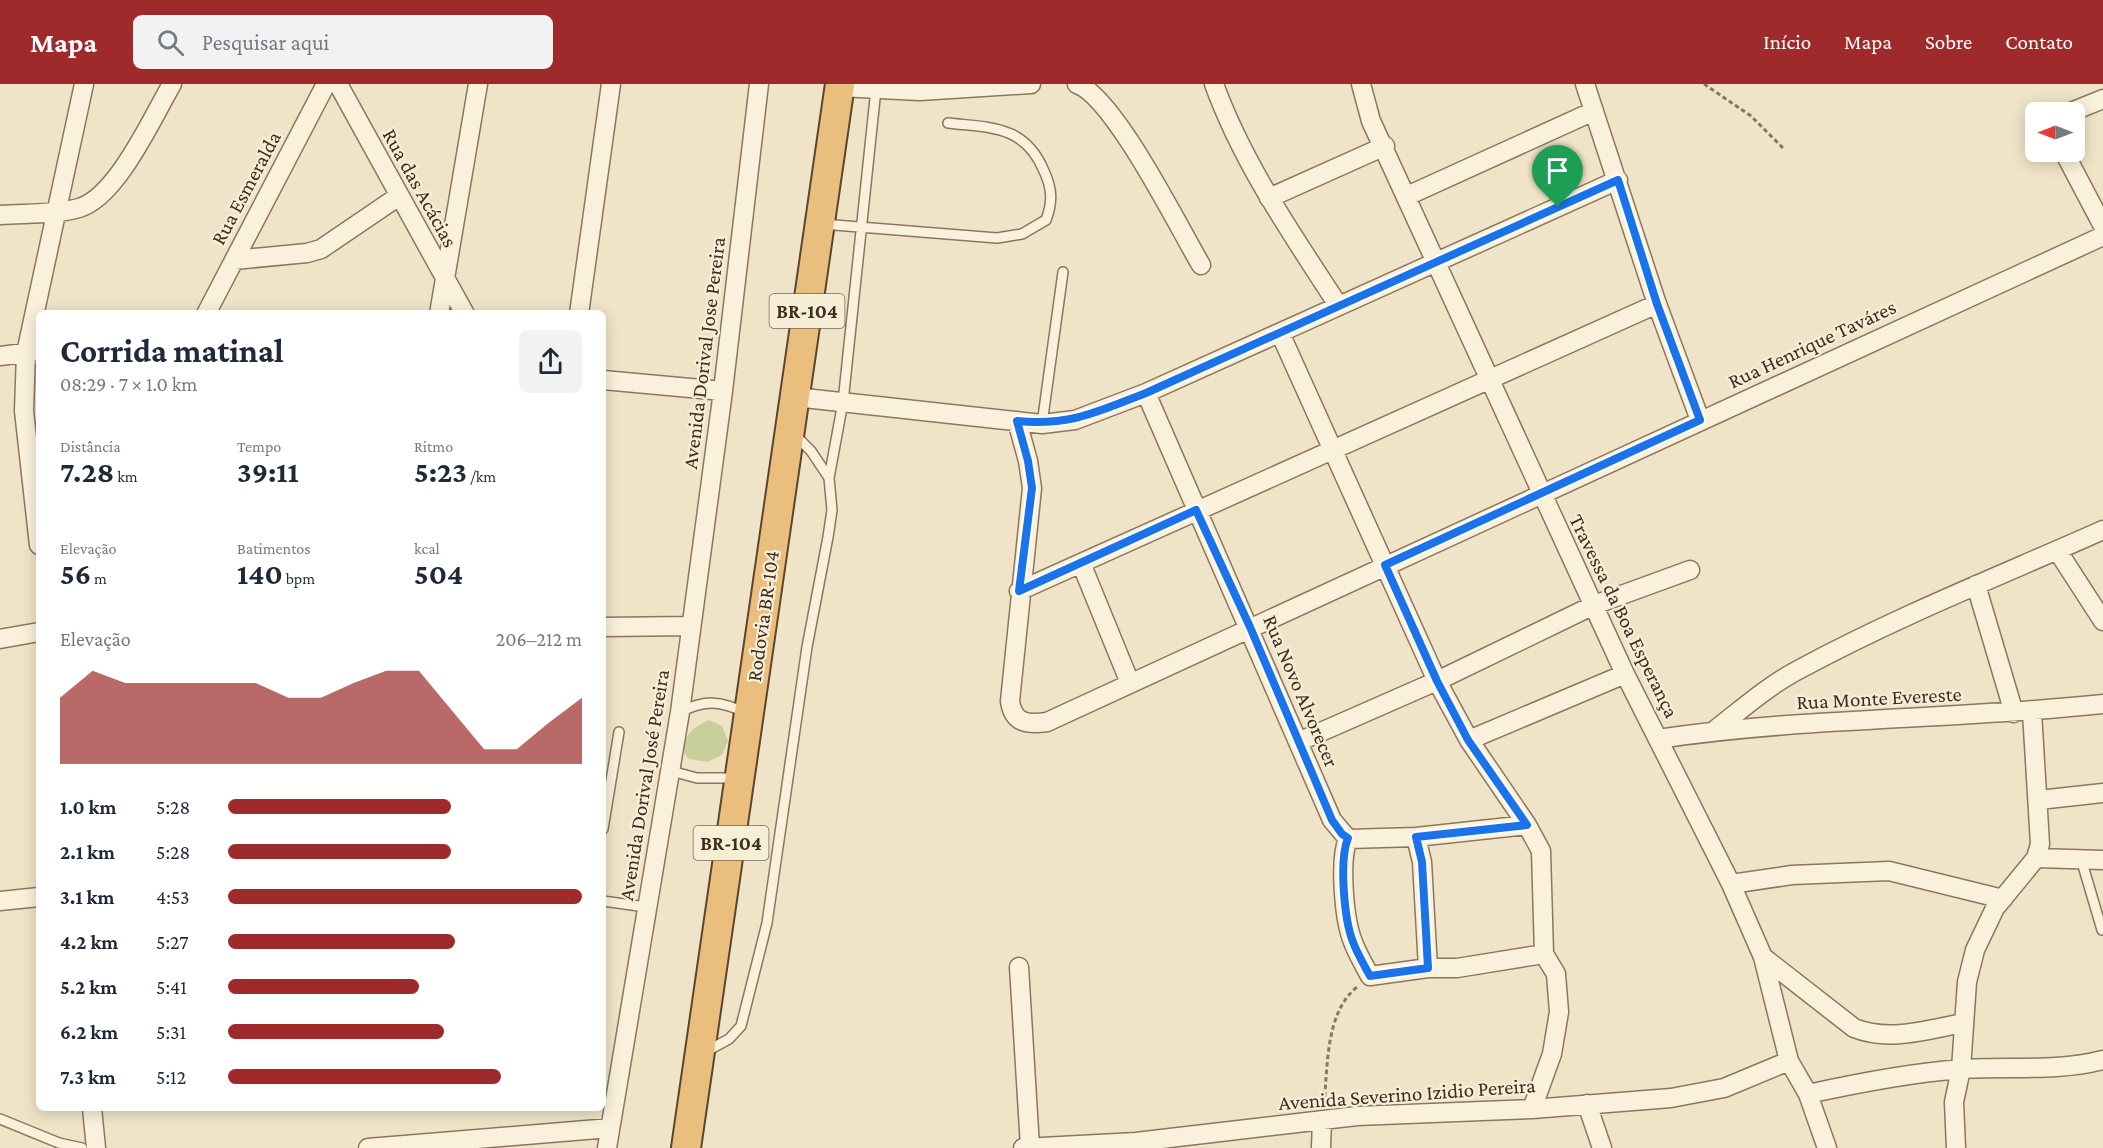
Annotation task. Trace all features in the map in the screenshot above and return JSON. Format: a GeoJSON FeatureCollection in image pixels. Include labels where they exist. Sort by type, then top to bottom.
{"type":"FeatureCollection","features":[{"type":"Feature","properties":{"kind":"highway","name":"Rodovia BR-104"},"geometry":{"type":"LineString","coordinates":[[686,1148],[839,86]]}},
{"type":"Feature","properties":{"kind":"street"},"geometry":{"type":"LineString","coordinates":[[39,310],[56,211],[84,84]]}},
{"type":"Feature","properties":{"kind":"street"},"geometry":{"type":"LineString","coordinates":[[0,215],[79,208],[99,198],[122,168],[172,84]]}},
{"type":"Feature","properties":{"kind":"street","name":"Rua Esmeralda"},"geometry":{"type":"LineString","coordinates":[[208,310],[326,84]]}},
{"type":"Feature","properties":{"kind":"street","name":"Rua das Acácias"},"geometry":{"type":"LineString","coordinates":[[338,84],[463,310]]}},
{"type":"Feature","properties":{"kind":"street"},"geometry":{"type":"LineString","coordinates":[[439,310],[443,277],[478,84]]}},
{"type":"Feature","properties":{"kind":"street"},"geometry":{"type":"LineString","coordinates":[[580,310],[611,84]]}},
{"type":"Feature","properties":{"kind":"street","name":"Avenida Dorival Jose Pereira"},"geometry":{"type":"LineString","coordinates":[[691,626],[723,391],[759,84]]}},
{"type":"Feature","properties":{"kind":"street"},"geometry":{"type":"LineString","coordinates":[[839,86],[920,91],[1031,84]]}},
{"type":"Feature","properties":{"kind":"street"},"geometry":{"type":"LineString","coordinates":[[1077,84],[1096,95],[1117,121],[1201,265]]}},
{"type":"Feature","properties":{"kind":"street"},"geometry":{"type":"LineString","coordinates":[[1214,84],[1234,134],[1269,198],[1338,305]]}},
{"type":"Feature","properties":{"kind":"street","name":"Travessa da Boa Esperança"},"geometry":{"type":"LineString","coordinates":[[1361,84],[1371,121],[1385,146],[1540,494],[1625,674],[1731,884],[1763,957],[1789,1061],[1808,1094],[1827,1148]]}},
{"type":"Feature","properties":{"kind":"street"},"geometry":{"type":"LineString","coordinates":[[1585,84],[1657,304],[1700,420]]}},
{"type":"Feature","properties":{"kind":"street"},"geometry":{"type":"LineString","coordinates":[[2085,106],[2103,99]]}},
{"type":"Feature","properties":{"kind":"street"},"geometry":{"type":"LineString","coordinates":[[1407,196],[1594,111]]}},
{"type":"Feature","properties":{"kind":"street"},"geometry":{"type":"LineString","coordinates":[[1269,198],[1385,146]]}},
{"type":"Feature","properties":{"kind":"street"},"geometry":{"type":"LineString","coordinates":[[2069,162],[2103,226]]}},
{"type":"Feature","properties":{"kind":"street"},"geometry":{"type":"LineString","coordinates":[[795,397],[1042,424],[1075,420],[1146,393],[1618,180]]}},
{"type":"Feature","properties":{"kind":"street"},"geometry":{"type":"LineString","coordinates":[[234,260],[307,253],[321,249],[399,196]]}},
{"type":"Feature","properties":{"kind":"street","name":"Rua Henrique Taváres"},"geometry":{"type":"LineString","coordinates":[[1019,591],[1010,701],[1016,718],[1022,723],[1047,722],[2103,236]]}},
{"type":"Feature","properties":{"kind":"street"},"geometry":{"type":"LineString","coordinates":[[1019,591],[1657,304]]}},
{"type":"Feature","properties":{"kind":"street"},"geometry":{"type":"LineString","coordinates":[[36,328],[24,411],[36,502]]}},
{"type":"Feature","properties":{"kind":"street"},"geometry":{"type":"LineString","coordinates":[[1280,333],[1437,681],[1468,740],[1527,825],[1541,851],[1544,954],[1556,974],[1559,1012],[1552,1054],[1532,1109]]}},
{"type":"Feature","properties":{"kind":"street"},"geometry":{"type":"LineString","coordinates":[[0,356],[32,352]]}},
{"type":"Feature","properties":{"kind":"street"},"geometry":{"type":"LineString","coordinates":[[606,380],[723,391]]}},
{"type":"Feature","properties":{"kind":"street","name":"Rua Novo Alvorecer"},"geometry":{"type":"LineString","coordinates":[[1146,393],[1196,510],[1250,627],[1332,820],[1342,834],[1348,838]]}},
{"type":"Feature","properties":{"kind":"street"},"geometry":{"type":"LineString","coordinates":[[1017,421],[1028,461],[1032,488],[1019,591]]}},
{"type":"Feature","properties":{"kind":"street"},"geometry":{"type":"LineString","coordinates":[[1715,730],[1750,702],[1799,669],[1976,585],[2103,530]]}},
{"type":"Feature","properties":{"kind":"street"},"geometry":{"type":"LineString","coordinates":[[2057,550],[2103,621]]}},
{"type":"Feature","properties":{"kind":"street"},"geometry":{"type":"LineString","coordinates":[[1081,563],[1130,683]]}},
{"type":"Feature","properties":{"kind":"street"},"geometry":{"type":"LineString","coordinates":[[1298,742],[1437,681],[1594,605],[1690,570]]}},
{"type":"Feature","properties":{"kind":"street"},"geometry":{"type":"LineString","coordinates":[[1956,1148],[1954,1102],[1961,1069],[1967,982],[1975,950],[1995,908],[2036,858],[2040,844],[2039,800],[2023,712],[1976,585]]}},
{"type":"Feature","properties":{"kind":"street"},"geometry":{"type":"LineString","coordinates":[[606,627],[691,626]]}},
{"type":"Feature","properties":{"kind":"street","name":"Avenida Dorival José Pereira"},"geometry":{"type":"LineString","coordinates":[[607,1148],[646,907],[671,771],[691,626]]}},
{"type":"Feature","properties":{"kind":"street"},"geometry":{"type":"LineString","coordinates":[[0,639],[36,633]]}},
{"type":"Feature","properties":{"kind":"street"},"geometry":{"type":"LineString","coordinates":[[1468,740],[1625,674]]}},
{"type":"Feature","properties":{"kind":"street","name":"Rua Monte Evereste"},"geometry":{"type":"LineString","coordinates":[[1658,739],[1715,730],[2023,712],[2103,704]]}},
{"type":"Feature","properties":{"kind":"street"},"geometry":{"type":"LineString","coordinates":[[2039,800],[2103,793]]}},
{"type":"Feature","properties":{"kind":"street"},"geometry":{"type":"LineString","coordinates":[[1527,825],[1416,837],[1348,838],[1343,851],[1343,864],[1352,940],[1370,976],[1428,968],[1458,968],[1544,954]]}},
{"type":"Feature","properties":{"kind":"street"},"geometry":{"type":"LineString","coordinates":[[1416,837],[1422,862],[1428,968]]}},
{"type":"Feature","properties":{"kind":"street"},"geometry":{"type":"LineString","coordinates":[[2036,858],[2103,860]]}},
{"type":"Feature","properties":{"kind":"street"},"geometry":{"type":"LineString","coordinates":[[1731,884],[1821,873],[1889,871],[2003,899]]}},
{"type":"Feature","properties":{"kind":"street"},"geometry":{"type":"LineString","coordinates":[[0,901],[36,897]]}},
{"type":"Feature","properties":{"kind":"street"},"geometry":{"type":"LineString","coordinates":[[1763,957],[1854,1028],[1866,1033],[1884,1036],[1963,1023]]}},
{"type":"Feature","properties":{"kind":"street"},"geometry":{"type":"LineString","coordinates":[[1019,967],[1026,1148]]}},
{"type":"Feature","properties":{"kind":"street"},"geometry":{"type":"LineString","coordinates":[[1808,1094],[1864,1082],[1961,1069],[2034,1068],[2103,1060]]}},
{"type":"Feature","properties":{"kind":"street","name":"Avenida Severino Izidio Pereira"},"geometry":{"type":"LineString","coordinates":[[1026,1148],[1137,1145],[1322,1120],[1532,1109],[1671,1098],[1725,1088],[1789,1061]]}},
{"type":"Feature","properties":{"kind":"street"},"geometry":{"type":"LineString","coordinates":[[1587,1104],[1602,1148]]}},
{"type":"Feature","properties":{"kind":"street"},"geometry":{"type":"LineString","coordinates":[[92,1111],[96,1148]]}},
{"type":"Feature","properties":{"kind":"street"},"geometry":{"type":"LineString","coordinates":[[1321,1148],[1322,1120]]}},
{"type":"Feature","properties":{"kind":"street"},"geometry":{"type":"LineString","coordinates":[[368,1148],[610,1128]]}},
{"type":"Feature","properties":{"kind":"lane"},"geometry":{"type":"LineString","coordinates":[[700,1054],[729,1039],[741,1026],[767,923],[807,647],[832,510],[829,478],[843,402],[876,89]]}},
{"type":"Feature","properties":{"kind":"lane"},"geometry":{"type":"LineString","coordinates":[[820,224],[997,237],[1022,234],[1046,220],[1052,196],[1037,154],[1025,140],[1011,133],[948,123]]}},
{"type":"Feature","properties":{"kind":"lane"},"geometry":{"type":"LineString","coordinates":[[1042,424],[1063,272]]}},
{"type":"Feature","properties":{"kind":"lane"},"geometry":{"type":"LineString","coordinates":[[790,430],[811,451],[829,478]]}},
{"type":"Feature","properties":{"kind":"lane"},"geometry":{"type":"LineString","coordinates":[[680,712],[698,703],[715,703],[749,715]]}},
{"type":"Feature","properties":{"kind":"lane"},"geometry":{"type":"LineString","coordinates":[[606,811],[619,732]]}},
{"type":"Feature","properties":{"kind":"lane"},"geometry":{"type":"LineString","coordinates":[[671,771],[698,778],[740,778]]}},
{"type":"Feature","properties":{"kind":"lane"},"geometry":{"type":"LineString","coordinates":[[2081,859],[2102,930]]}},
{"type":"Feature","properties":{"kind":"lane"},"geometry":{"type":"LineString","coordinates":[[606,901],[646,907]]}},
{"type":"Feature","properties":{"kind":"lane"},"geometry":{"type":"LineString","coordinates":[[0,1119],[59,1143],[81,1148]]}},
{"type":"Feature","properties":{"kind":"path"},"geometry":{"type":"LineString","coordinates":[[1704,84],[1751,116],[1784,149]]}},
{"type":"Feature","properties":{"kind":"path"},"geometry":{"type":"LineString","coordinates":[[1322,1120],[1335,1019],[1350,993],[1370,976]]}},
{"type":"Feature","properties":{"kind":"green space"},"geometry":{"type":"Polygon","coordinates":[[[709,720],[722,726],[728,741],[722,755],[707,762],[689,759],[682,750],[688,735],[709,720]]]}},
{"type":"Feature","properties":{"kind":"route"},"geometry":{"type":"LineString","coordinates":[[1618,180],[1657,304],[1700,420],[1385,565],[1437,681],[1468,740],[1527,825],[1416,837],[1422,862],[1428,968],[1370,976],[1352,940],[1343,864],[1343,851],[1348,838],[1342,834],[1332,820],[1250,627],[1196,510],[1019,591],[1032,488],[1028,461],[1017,421],[1042,424],[1075,420],[1146,393],[1558,207],[1618,180]]}}]}
